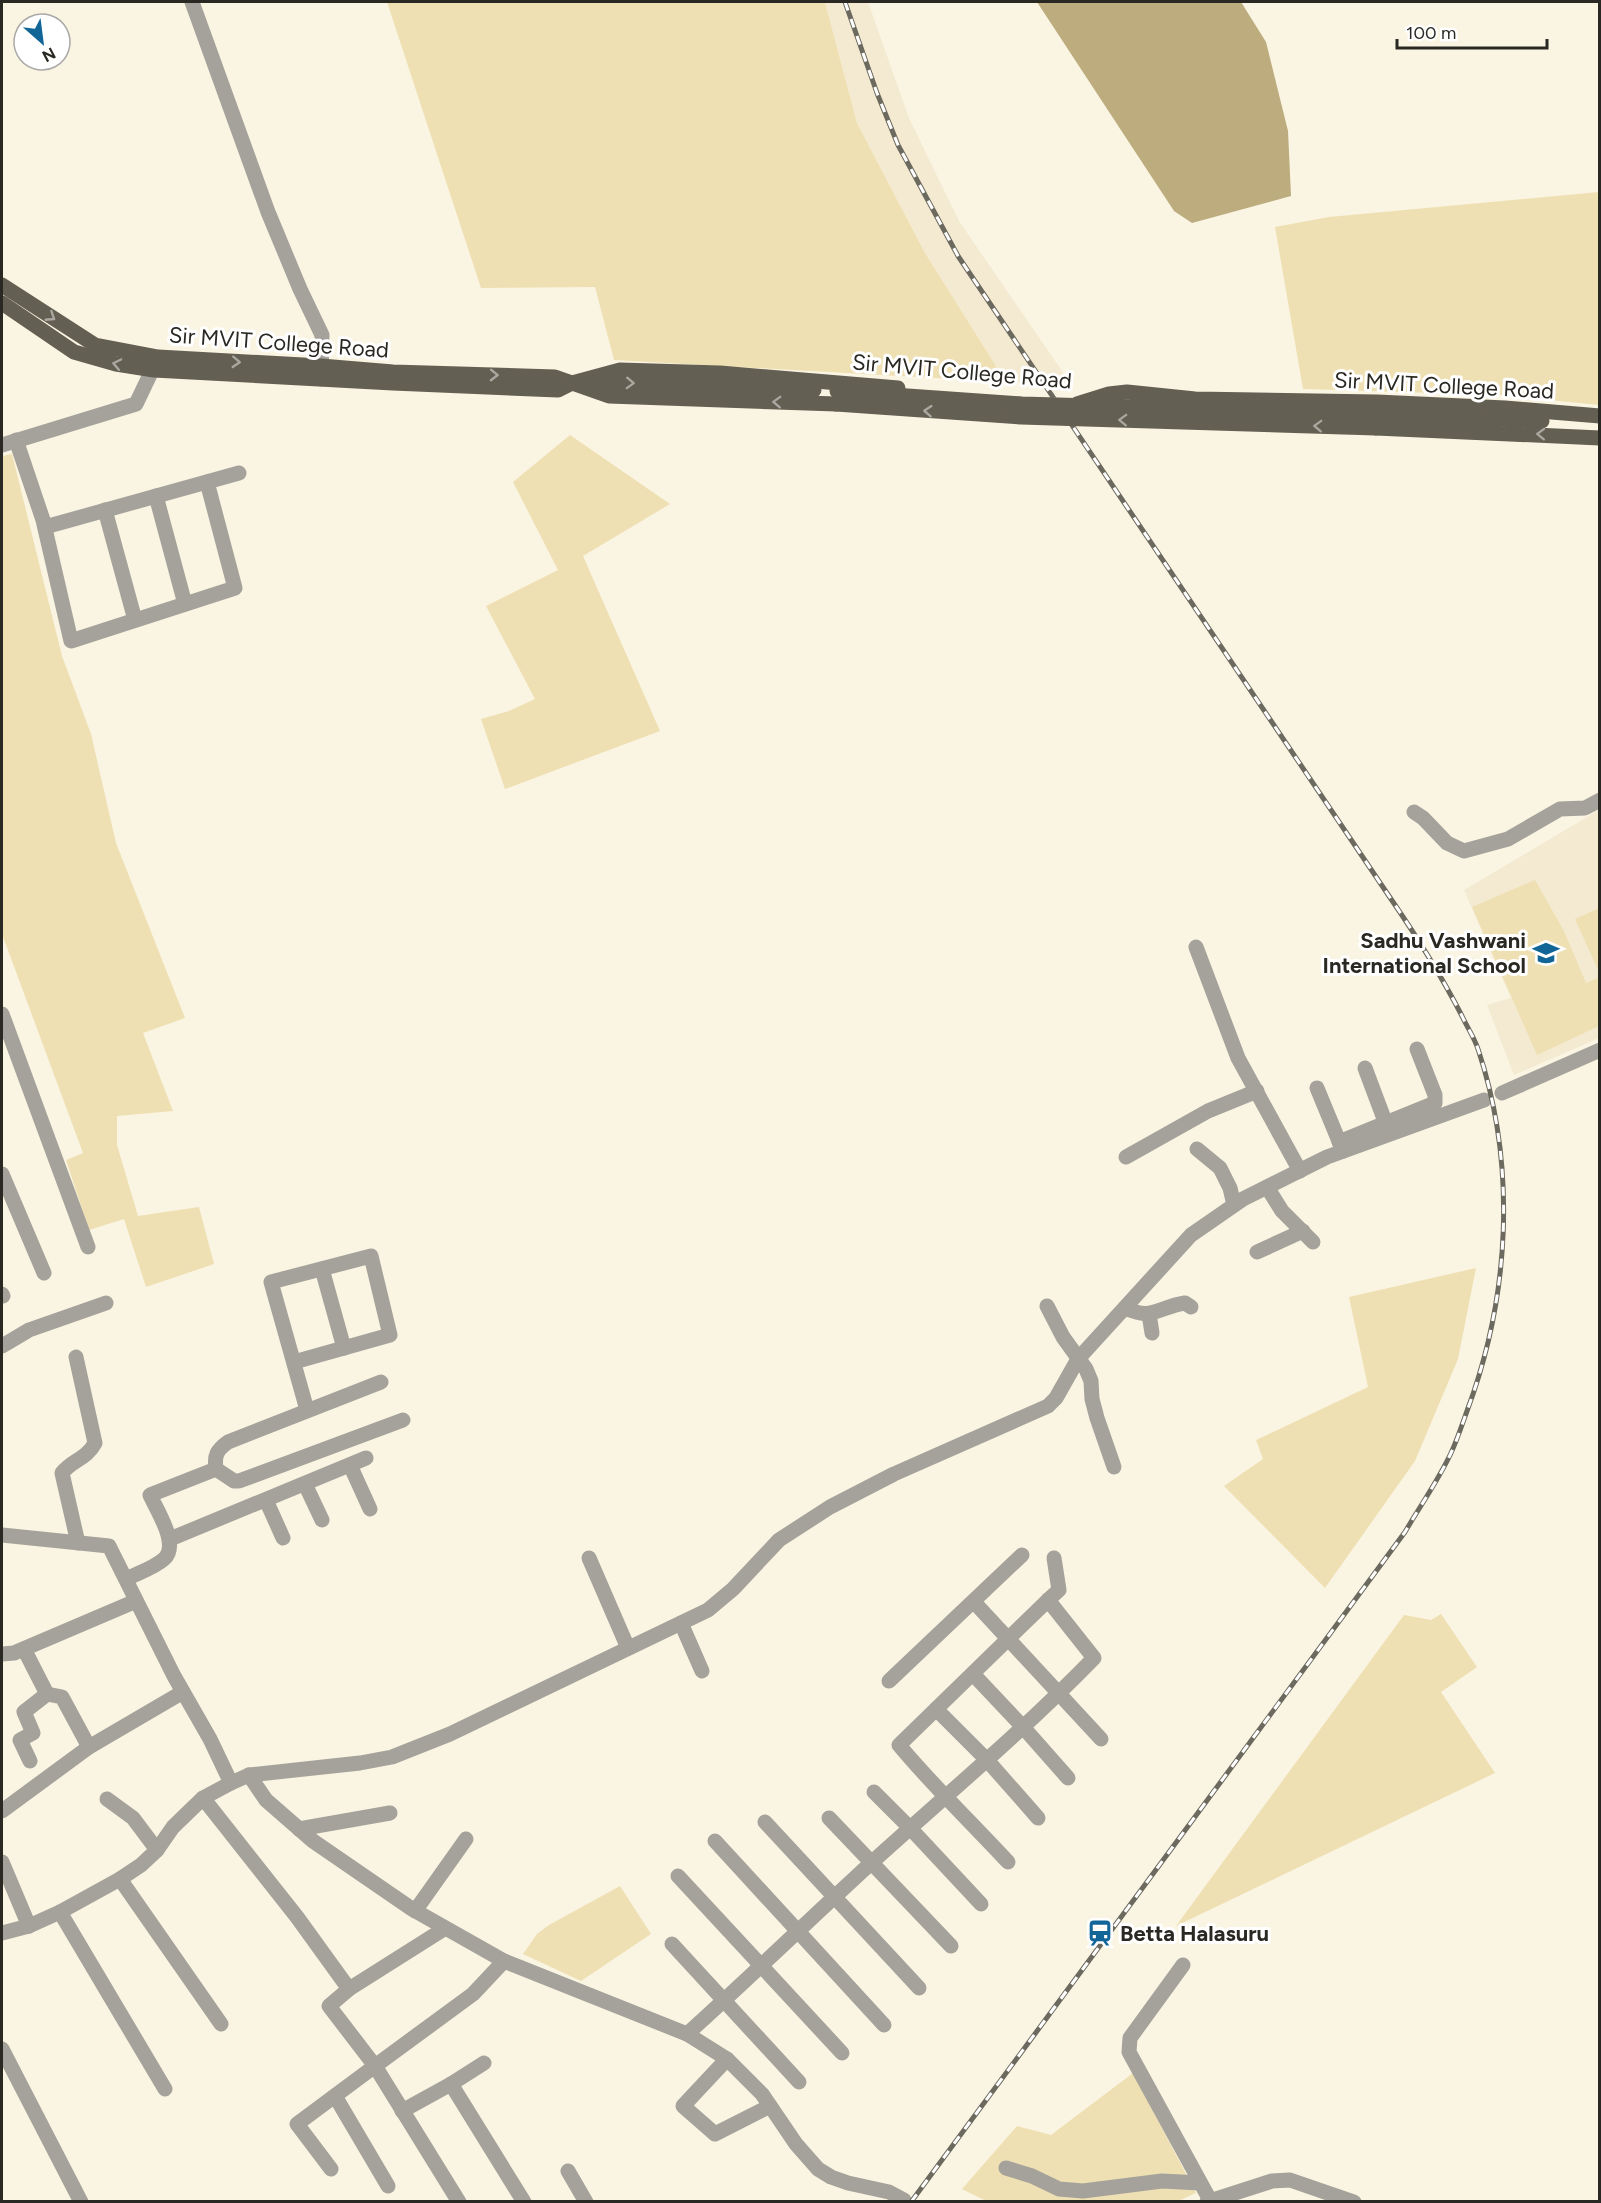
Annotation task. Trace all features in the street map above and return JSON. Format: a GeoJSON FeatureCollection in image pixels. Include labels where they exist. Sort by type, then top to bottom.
{"type":"FeatureCollection","features":[{"type":"Feature","properties":{"kind":"main road","name":"Sir MVIT College Road"},"geometry":{"type":"LineString","coordinates":[[2,285],[95,345],[156,364]]}},
{"type":"Feature","properties":{"kind":"main road","name":"Sir MVIT College Road"},"geometry":{"type":"LineString","coordinates":[[2,303],[74,352],[116,364],[321,373],[393,372],[555,377],[609,396],[836,398],[1021,417],[1599,424]]}},
{"type":"Feature","properties":{"kind":"main road","name":"Sir MVIT College Road"},"geometry":{"type":"LineString","coordinates":[[572,383],[620,370],[709,372],[1079,404],[1109,394],[1127,392],[1195,399],[1377,402],[1599,416]]}},
{"type":"Feature","properties":{"kind":"main road","name":"Sir MVIT College Road"},"geometry":{"type":"LineString","coordinates":[[1376,421],[1599,438]]}},
{"type":"Feature","properties":{"kind":"street"},"geometry":{"type":"LineString","coordinates":[[192,2],[268,212],[322,335],[321,373]]}},
{"type":"Feature","properties":{"kind":"street"},"geometry":{"type":"LineString","coordinates":[[156,364],[136,404],[9,443],[45,527],[71,641],[235,588],[207,482]]}},
{"type":"Feature","properties":{"kind":"street"},"geometry":{"type":"LineString","coordinates":[[45,527],[239,473]]}},
{"type":"Feature","properties":{"kind":"street"},"geometry":{"type":"LineString","coordinates":[[156,496],[185,604]]}},
{"type":"Feature","properties":{"kind":"street"},"geometry":{"type":"LineString","coordinates":[[105,510],[135,620]]}},
{"type":"Feature","properties":{"kind":"street"},"geometry":{"type":"LineString","coordinates":[[1414,812],[1424,818],[1447,843],[1464,851],[1508,839],[1560,808],[1585,808],[1599,800]]}},
{"type":"Feature","properties":{"kind":"street"},"geometry":{"type":"LineString","coordinates":[[1196,947],[1238,1058],[1300,1171]]}},
{"type":"Feature","properties":{"kind":"street"},"geometry":{"type":"LineString","coordinates":[[2,1014],[88,1247]]}},
{"type":"Feature","properties":{"kind":"street"},"geometry":{"type":"LineString","coordinates":[[2,1933],[29,1926],[60,1912],[120,1879],[141,1865],[157,1850],[173,1827],[203,1798],[231,1783],[249,1775],[392,1757],[450,1734],[708,1610],[733,1589],[779,1540],[830,1507],[894,1474],[1048,1406],[1056,1398],[1078,1359],[1191,1235],[1234,1205],[1300,1171],[1341,1146],[1435,1103],[1435,1095],[1417,1049]]}},
{"type":"Feature","properties":{"kind":"street"},"geometry":{"type":"LineString","coordinates":[[1502,1093],[1599,1050]]}},
{"type":"Feature","properties":{"kind":"street"},"geometry":{"type":"LineString","coordinates":[[1365,1068],[1386,1124]]}},
{"type":"Feature","properties":{"kind":"street"},"geometry":{"type":"LineString","coordinates":[[1317,1088],[1341,1146]]}},
{"type":"Feature","properties":{"kind":"street"},"geometry":{"type":"LineString","coordinates":[[1125,1157],[1208,1111],[1257,1091]]}},
{"type":"Feature","properties":{"kind":"street"},"geometry":{"type":"LineString","coordinates":[[1341,1146],[1484,1100]]}},
{"type":"Feature","properties":{"kind":"street"},"geometry":{"type":"LineString","coordinates":[[1197,1149],[1200,1154],[1220,1168],[1230,1188],[1234,1205]]}},
{"type":"Feature","properties":{"kind":"street"},"geometry":{"type":"LineString","coordinates":[[2,1174],[44,1273]]}},
{"type":"Feature","properties":{"kind":"street"},"geometry":{"type":"LineString","coordinates":[[1257,1252],[1308,1236],[1282,1210],[1267,1187]]}},
{"type":"Feature","properties":{"kind":"street"},"geometry":{"type":"LineString","coordinates":[[294,1362],[390,1335],[371,1256],[271,1282],[307,1410]]}},
{"type":"Feature","properties":{"kind":"street"},"geometry":{"type":"LineString","coordinates":[[322,1269],[344,1348]]}},
{"type":"Feature","properties":{"kind":"street"},"geometry":{"type":"LineString","coordinates":[[2,1346],[29,1330],[106,1303]]}},
{"type":"Feature","properties":{"kind":"street"},"geometry":{"type":"LineString","coordinates":[[1125,1308],[1140,1315],[1175,1304],[1185,1303],[1191,1307]]}},
{"type":"Feature","properties":{"kind":"street"},"geometry":{"type":"LineString","coordinates":[[1047,1306],[1055,1324],[1086,1369],[1091,1382],[1092,1399],[1097,1418],[1114,1467]]}},
{"type":"Feature","properties":{"kind":"street"},"geometry":{"type":"LineString","coordinates":[[1149,1314],[1152,1333]]}},
{"type":"Feature","properties":{"kind":"street"},"geometry":{"type":"LineString","coordinates":[[76,1357],[95,1443],[89,1454],[68,1465],[62,1473],[78,1543]]}},
{"type":"Feature","properties":{"kind":"street"},"geometry":{"type":"LineString","coordinates":[[216,1469],[215,1459],[218,1449],[228,1442],[381,1382]]}},
{"type":"Feature","properties":{"kind":"street"},"geometry":{"type":"LineString","coordinates":[[216,1469],[234,1481],[239,1481],[403,1420]]}},
{"type":"Feature","properties":{"kind":"street"},"geometry":{"type":"LineString","coordinates":[[170,1539],[366,1458]]}},
{"type":"Feature","properties":{"kind":"street"},"geometry":{"type":"LineString","coordinates":[[350,1465],[370,1509]]}},
{"type":"Feature","properties":{"kind":"street"},"geometry":{"type":"LineString","coordinates":[[126,1580],[165,1558],[170,1549],[170,1539],[150,1495],[216,1469]]}},
{"type":"Feature","properties":{"kind":"street"},"geometry":{"type":"LineString","coordinates":[[305,1484],[322,1520]]}},
{"type":"Feature","properties":{"kind":"street"},"geometry":{"type":"LineString","coordinates":[[266,1500],[283,1538]]}},
{"type":"Feature","properties":{"kind":"street"},"geometry":{"type":"LineString","coordinates":[[2,1535],[109,1546],[231,1783]]}},
{"type":"Feature","properties":{"kind":"street"},"geometry":{"type":"LineString","coordinates":[[890,1681],[1022,1555]]}},
{"type":"Feature","properties":{"kind":"street"},"geometry":{"type":"LineString","coordinates":[[589,1558],[628,1648]]}},
{"type":"Feature","properties":{"kind":"street"},"geometry":{"type":"LineString","coordinates":[[1008,1862],[899,1744],[1059,1590],[1054,1558]]}},
{"type":"Feature","properties":{"kind":"street"},"geometry":{"type":"LineString","coordinates":[[687,2034],[1059,1695],[1094,1658],[1048,1600]]}},
{"type":"Feature","properties":{"kind":"street"},"geometry":{"type":"LineString","coordinates":[[2,1654],[14,1653],[136,1601]]}},
{"type":"Feature","properties":{"kind":"street"},"geometry":{"type":"LineString","coordinates":[[974,1602],[1010,1638],[1101,1739]]}},
{"type":"Feature","properties":{"kind":"street"},"geometry":{"type":"LineString","coordinates":[[681,1623],[702,1671]]}},
{"type":"Feature","properties":{"kind":"street"},"geometry":{"type":"LineString","coordinates":[[24,1649],[47,1694]]}},
{"type":"Feature","properties":{"kind":"street"},"geometry":{"type":"LineString","coordinates":[[973,1674],[1068,1778]]}},
{"type":"Feature","properties":{"kind":"street"},"geometry":{"type":"LineString","coordinates":[[2,1811],[88,1747],[183,1692]]}},
{"type":"Feature","properties":{"kind":"street"},"geometry":{"type":"LineString","coordinates":[[30,1761],[20,1740],[33,1733],[24,1712],[47,1694],[62,1697],[88,1747]]}},
{"type":"Feature","properties":{"kind":"street"},"geometry":{"type":"LineString","coordinates":[[936,1709],[987,1760],[1038,1818]]}},
{"type":"Feature","properties":{"kind":"street"},"geometry":{"type":"LineString","coordinates":[[249,1775],[266,1800],[313,1841],[415,1911],[504,1961],[687,2034],[727,2059],[762,2094],[796,2144],[818,2169],[831,2177],[889,2192],[904,2200]]}},
{"type":"Feature","properties":{"kind":"street"},"geometry":{"type":"LineString","coordinates":[[874,1792],[981,1904]]}},
{"type":"Feature","properties":{"kind":"street"},"geometry":{"type":"LineString","coordinates":[[203,1798],[297,1917],[349,1989]]}},
{"type":"Feature","properties":{"kind":"street"},"geometry":{"type":"LineString","coordinates":[[107,1799],[133,1818],[157,1850]]}},
{"type":"Feature","properties":{"kind":"street"},"geometry":{"type":"LineString","coordinates":[[299,1829],[390,1813]]}},
{"type":"Feature","properties":{"kind":"street"},"geometry":{"type":"LineString","coordinates":[[829,1818],[951,1946]]}},
{"type":"Feature","properties":{"kind":"street"},"geometry":{"type":"LineString","coordinates":[[765,1822],[919,1988]]}},
{"type":"Feature","properties":{"kind":"street"},"geometry":{"type":"LineString","coordinates":[[415,1911],[466,1839]]}},
{"type":"Feature","properties":{"kind":"street"},"geometry":{"type":"LineString","coordinates":[[715,1841],[884,2025]]}},
{"type":"Feature","properties":{"kind":"street"},"geometry":{"type":"LineString","coordinates":[[2,1862],[29,1926]]}},
{"type":"Feature","properties":{"kind":"street"},"geometry":{"type":"LineString","coordinates":[[678,1876],[763,1965],[842,2053]]}},
{"type":"Feature","properties":{"kind":"street"},"geometry":{"type":"LineString","coordinates":[[120,1879],[222,2024]]}},
{"type":"Feature","properties":{"kind":"street"},"geometry":{"type":"LineString","coordinates":[[60,1912],[165,2089]]}},
{"type":"Feature","properties":{"kind":"street"},"geometry":{"type":"LineString","coordinates":[[444,1929],[349,1989],[329,2006],[375,2066],[459,2202]]}},
{"type":"Feature","properties":{"kind":"street"},"geometry":{"type":"LineString","coordinates":[[672,1944],[799,2082]]}},
{"type":"Feature","properties":{"kind":"street"},"geometry":{"type":"LineString","coordinates":[[331,2169],[297,2124],[473,1994],[504,1961]]}},
{"type":"Feature","properties":{"kind":"street"},"geometry":{"type":"LineString","coordinates":[[1182,1965],[1130,2038],[1130,2052],[1208,2201],[1272,2181],[1290,2180],[1354,2202]]}},
{"type":"Feature","properties":{"kind":"street"},"geometry":{"type":"LineString","coordinates":[[2,2049],[81,2202]]}},
{"type":"Feature","properties":{"kind":"street"},"geometry":{"type":"LineString","coordinates":[[727,2059],[683,2106],[715,2134],[770,2106]]}},
{"type":"Feature","properties":{"kind":"street"},"geometry":{"type":"LineString","coordinates":[[402,2111],[484,2063]]}},
{"type":"Feature","properties":{"kind":"street"},"geometry":{"type":"LineString","coordinates":[[451,2084],[524,2202]]}},
{"type":"Feature","properties":{"kind":"street"},"geometry":{"type":"LineString","coordinates":[[335,2096],[388,2186]]}},
{"type":"Feature","properties":{"kind":"street"},"geometry":{"type":"LineString","coordinates":[[1006,2169],[1032,2176],[1059,2189],[1083,2191],[1136,2182],[1200,2183]]}},
{"type":"Feature","properties":{"kind":"street"},"geometry":{"type":"LineString","coordinates":[[568,2171],[586,2202]]}},
{"type":"Feature","properties":{"kind":"shaded area"},"geometry":{"type":"Polygon","coordinates":[[[387,2],[825,2],[857,123],[925,253],[1006,382],[614,360],[595,287],[481,288],[387,2]]]}},
{"type":"Feature","properties":{"kind":"shaded area"},"geometry":{"type":"Polygon","coordinates":[[[825,2],[868,2],[909,118],[959,221],[1073,387],[1006,382],[925,253],[857,123],[825,2]]]}},
{"type":"Feature","properties":{"kind":"shaded area"},"geometry":{"type":"Polygon","coordinates":[[[1037,2],[1241,2],[1266,42],[1288,131],[1291,196],[1192,223],[1174,211],[1037,2]]]}},
{"type":"Feature","properties":{"kind":"shaded area"},"geometry":{"type":"Polygon","coordinates":[[[1599,192],[1599,405],[1500,395],[1303,389],[1275,227],[1329,217],[1599,192]]]}},
{"type":"Feature","properties":{"kind":"shaded area"},"geometry":{"type":"Polygon","coordinates":[[[570,435],[670,504],[583,556],[660,731],[505,789],[481,719],[509,711],[535,699],[486,606],[558,570],[513,482],[570,435]]]}},
{"type":"Feature","properties":{"kind":"shaded area"},"geometry":{"type":"Polygon","coordinates":[[[12,454],[62,656],[91,734],[116,843],[185,1018],[143,1033],[173,1111],[117,1116],[117,1145],[138,1216],[199,1207],[214,1264],[146,1287],[124,1219],[89,1230],[66,1160],[83,1153],[2,934],[2,456],[12,454]]]}},
{"type":"Feature","properties":{"kind":"shaded area","name":"Sadhu Vashwani International School"},"geometry":{"type":"Polygon","coordinates":[[[1599,810],[1599,1038],[1514,1075],[1487,1005],[1511,998],[1464,890],[1599,810]]]}},
{"type":"Feature","properties":{"kind":"shaded area"},"geometry":{"type":"Polygon","coordinates":[[[1535,880],[1564,931],[1586,983],[1600,977],[1599,1026],[1537,1055],[1472,907],[1535,880]]]}},
{"type":"Feature","properties":{"kind":"shaded area"},"geometry":{"type":"Polygon","coordinates":[[[1599,908],[1600,969],[1598,970],[1575,919],[1599,908]]]}},
{"type":"Feature","properties":{"kind":"shaded area"},"geometry":{"type":"Polygon","coordinates":[[[1476,1268],[1458,1359],[1415,1461],[1325,1588],[1224,1486],[1263,1459],[1256,1440],[1368,1387],[1349,1297],[1476,1268]]]}},
{"type":"Feature","properties":{"kind":"shaded area"},"geometry":{"type":"Polygon","coordinates":[[[1441,1614],[1477,1667],[1441,1692],[1495,1773],[1176,1926],[1404,1615],[1431,1620],[1441,1614]]]}},
{"type":"Feature","properties":{"kind":"shaded area"},"geometry":{"type":"Polygon","coordinates":[[[620,1886],[651,1934],[581,1981],[523,1954],[537,1934],[549,1925],[620,1886]]]}},
{"type":"Feature","properties":{"kind":"shaded area"},"geometry":{"type":"Polygon","coordinates":[[[1133,2073],[1196,2193],[1176,2202],[988,2202],[962,2189],[1017,2126],[1051,2135],[1133,2073]]]}},
{"type":"Feature","properties":{"kind":"railway"},"geometry":{"type":"LineString","coordinates":[[845,2],[898,145],[958,256],[1401,913],[1446,986],[1478,1049],[1499,1139],[1503,1185],[1500,1277],[1492,1322],[1481,1367],[1461,1427],[1451,1453],[1435,1483],[1405,1532],[911,2202]]}},
{"type":"Feature","properties":{"kind":"place","name":"Sadhu Vashwani International School"},"geometry":{"type":"Point","coordinates":[1546,953]}},
{"type":"Feature","properties":{"kind":"place","name":"Betta Halasuru"},"geometry":{"type":"Point","coordinates":[1100,1933]}}]}
